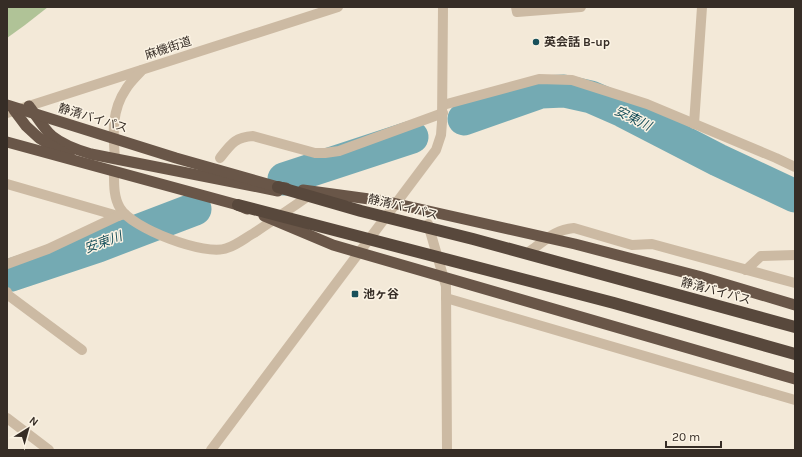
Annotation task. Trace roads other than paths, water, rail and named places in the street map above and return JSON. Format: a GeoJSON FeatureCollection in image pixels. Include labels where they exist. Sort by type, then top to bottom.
{"type":"FeatureCollection","features":[{"type":"Feature","properties":{"kind":"highway"},"geometry":{"type":"LineString","coordinates":[[30,106],[51,135],[66,145],[91,154],[364,207],[530,251],[795,326]]}},
{"type":"Feature","properties":{"kind":"highway"},"geometry":{"type":"LineString","coordinates":[[9,109],[39,138],[58,150],[82,164],[114,175],[613,307],[795,359]]}},
{"type":"Feature","properties":{"kind":"highway","name":"静清バイパス"},"geometry":{"type":"LineString","coordinates":[[9,109],[361,211],[473,239],[795,326]]}},
{"type":"Feature","properties":{"kind":"highway"},"geometry":{"type":"LineString","coordinates":[[7,142],[238,205],[614,303],[795,354]]}},
{"type":"Feature","properties":{"kind":"highway"},"geometry":{"type":"LineString","coordinates":[[278,187],[384,201],[575,244],[698,276],[795,305]]}},
{"type":"Feature","properties":{"kind":"highway"},"geometry":{"type":"LineString","coordinates":[[238,205],[333,245],[795,378]]}},
{"type":"Feature","properties":{"kind":"street","name":"麻機街道"},"geometry":{"type":"LineString","coordinates":[[9,109],[30,106],[338,7]]}},
{"type":"Feature","properties":{"kind":"street"},"geometry":{"type":"LineString","coordinates":[[211,450],[436,150],[441,135],[443,109],[443,7]]}},
{"type":"Feature","properties":{"kind":"street"},"geometry":{"type":"LineString","coordinates":[[516,7],[517,12],[581,7]]}},
{"type":"Feature","properties":{"kind":"street"},"geometry":{"type":"LineString","coordinates":[[694,124],[702,7]]}},
{"type":"Feature","properties":{"kind":"street"},"geometry":{"type":"LineString","coordinates":[[115,159],[113,132],[117,106],[126,89],[142,70]]}},
{"type":"Feature","properties":{"kind":"street"},"geometry":{"type":"LineString","coordinates":[[220,158],[236,140],[244,136],[253,136],[315,152],[325,153],[339,151],[443,109],[539,79],[572,80],[646,104],[795,167]]}},
{"type":"Feature","properties":{"kind":"street"},"geometry":{"type":"LineString","coordinates":[[776,158],[795,159]]}},
{"type":"Feature","properties":{"kind":"street"},"geometry":{"type":"LineString","coordinates":[[114,175],[115,194],[124,216]]}},
{"type":"Feature","properties":{"kind":"street"},"geometry":{"type":"LineString","coordinates":[[7,184],[124,216],[163,236],[189,245],[210,250],[226,249],[236,244],[307,197]]}},
{"type":"Feature","properties":{"kind":"street"},"geometry":{"type":"LineString","coordinates":[[7,264],[48,249],[124,216]]}},
{"type":"Feature","properties":{"kind":"street"},"geometry":{"type":"LineString","coordinates":[[428,224],[446,286],[448,450]]}},
{"type":"Feature","properties":{"kind":"street"},"geometry":{"type":"LineString","coordinates":[[530,251],[556,232],[574,228],[632,245],[652,244],[795,283]]}},
{"type":"Feature","properties":{"kind":"street"},"geometry":{"type":"LineString","coordinates":[[746,270],[761,256],[795,255]]}},
{"type":"Feature","properties":{"kind":"street"},"geometry":{"type":"LineString","coordinates":[[7,292],[8,295],[82,350]]}},
{"type":"Feature","properties":{"kind":"street"},"geometry":{"type":"LineString","coordinates":[[446,298],[795,400]]}},
{"type":"Feature","properties":{"kind":"street"},"geometry":{"type":"LineString","coordinates":[[7,418],[49,450]]}},
{"type":"Feature","properties":{"kind":"waterway","name":"安東川"},"geometry":{"type":"LineString","coordinates":[[464,119],[541,92],[564,91],[591,97],[623,111],[718,160],[795,196]]}},
{"type":"Feature","properties":{"kind":"waterway","name":"安東川"},"geometry":{"type":"LineString","coordinates":[[284,179],[412,137]]}},
{"type":"Feature","properties":{"kind":"waterway","name":"安東川"},"geometry":{"type":"LineString","coordinates":[[11,275],[98,246],[195,209]]}},
{"type":"Feature","properties":{"kind":"place","name":"英会話 B-up"},"geometry":{"type":"Point","coordinates":[536,42]}},
{"type":"Feature","properties":{"kind":"place","name":"池ヶ谷"},"geometry":{"type":"Point","coordinates":[355,294]}}]}
